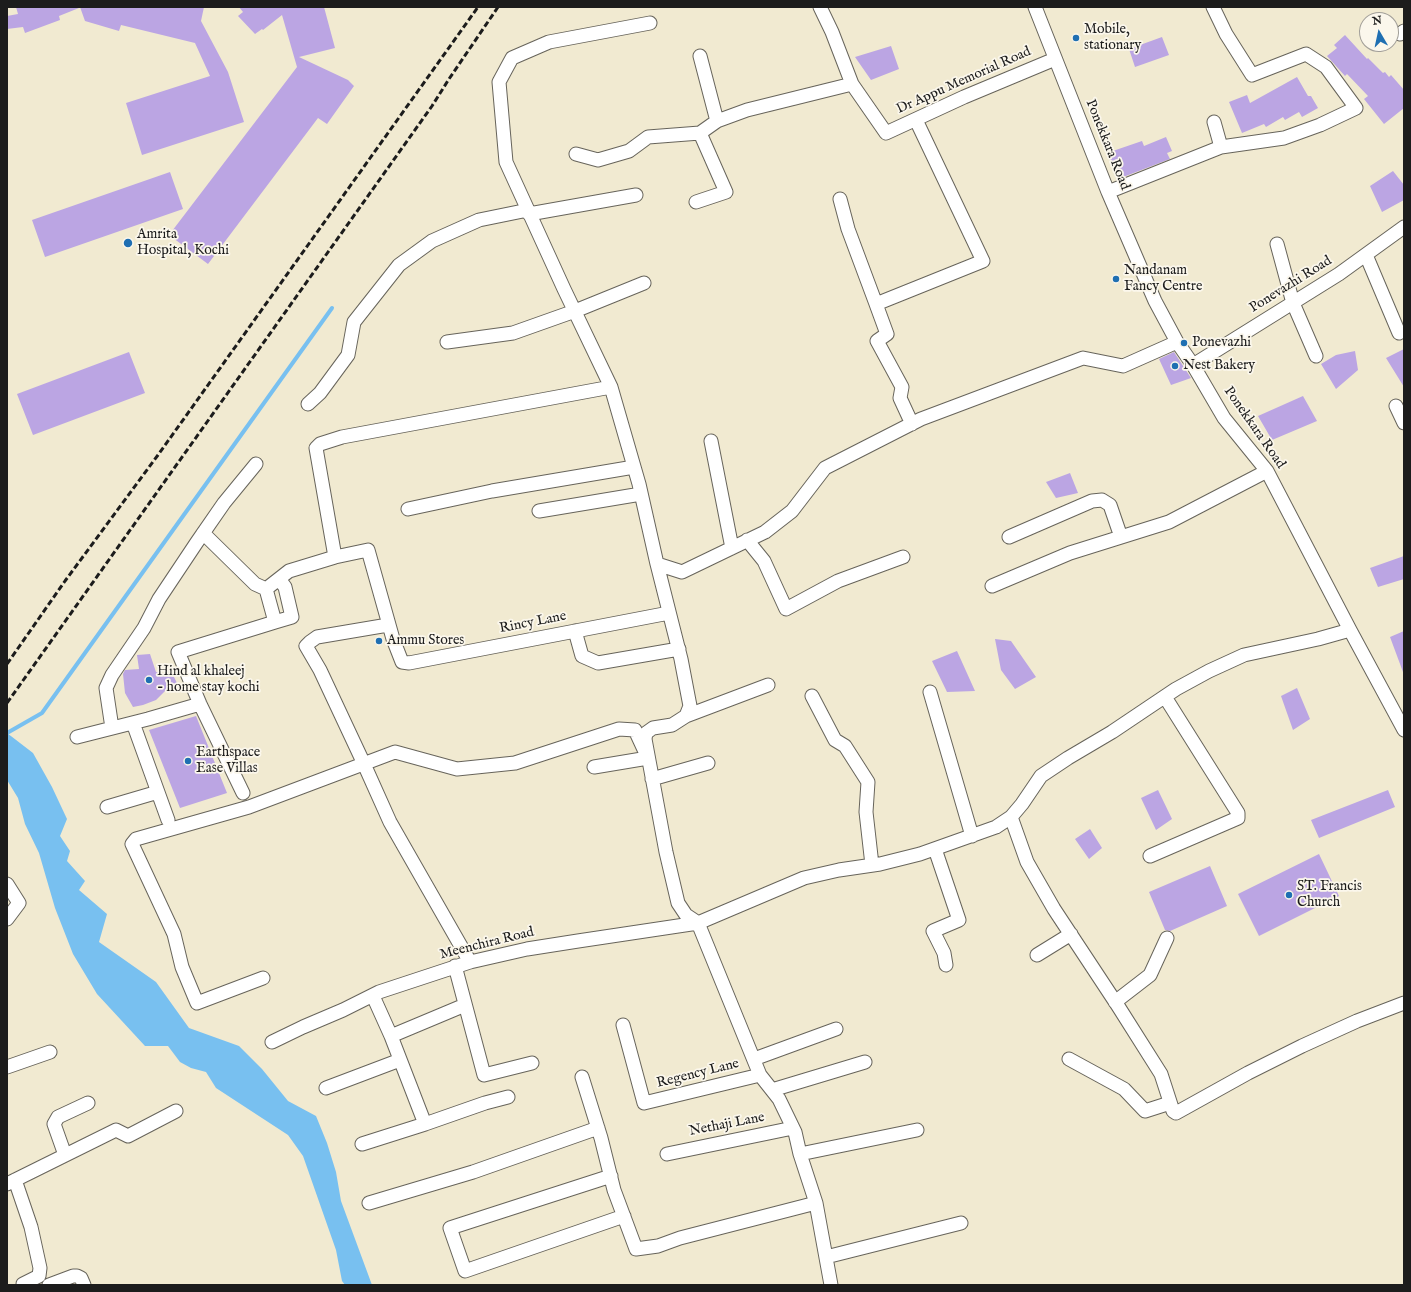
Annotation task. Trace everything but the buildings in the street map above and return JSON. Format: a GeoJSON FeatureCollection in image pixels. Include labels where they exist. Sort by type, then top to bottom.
{"type":"FeatureCollection","features":[{"type":"Feature","properties":{"kind":"street"},"geometry":{"type":"LineString","coordinates":[[576,154],[598,160],[629,152],[648,138],[700,133],[717,121],[747,110],[852,84],[832,32],[820,7]]}},
{"type":"Feature","properties":{"kind":"street","name":"Ponekkara Road"},"geometry":{"type":"LineString","coordinates":[[1035,7],[1108,192],[1156,301],[1177,342],[1193,365],[1224,418],[1266,471],[1404,730]]}},
{"type":"Feature","properties":{"kind":"street"},"geometry":{"type":"LineString","coordinates":[[1108,192],[1221,147],[1284,138],[1320,126],[1356,108],[1326,66],[1306,54],[1252,75],[1226,34],[1213,7]]}},
{"type":"Feature","properties":{"kind":"street"},"geometry":{"type":"LineString","coordinates":[[650,23],[549,42],[512,58],[499,82],[506,162],[528,212],[611,387],[634,467],[679,649],[690,706],[686,716]]}},
{"type":"Feature","properties":{"kind":"street"},"geometry":{"type":"LineString","coordinates":[[700,56],[717,121]]}},
{"type":"Feature","properties":{"kind":"street","name":"Dr Appu Memorial Road"},"geometry":{"type":"LineString","coordinates":[[852,84],[886,133],[1055,59]]}},
{"type":"Feature","properties":{"kind":"street"},"geometry":{"type":"LineString","coordinates":[[876,304],[983,261],[916,120]]}},
{"type":"Feature","properties":{"kind":"street"},"geometry":{"type":"LineString","coordinates":[[1214,122],[1221,147]]}},
{"type":"Feature","properties":{"kind":"street"},"geometry":{"type":"LineString","coordinates":[[696,202],[726,192],[700,133]]}},
{"type":"Feature","properties":{"kind":"street"},"geometry":{"type":"LineString","coordinates":[[308,404],[320,393],[348,355],[354,322],[399,265],[432,241],[479,220],[636,195]]}},
{"type":"Feature","properties":{"kind":"street"},"geometry":{"type":"LineString","coordinates":[[840,198],[848,229],[887,334],[877,341],[902,386],[900,398],[912,424]]}},
{"type":"Feature","properties":{"kind":"street","name":"Ponevazhi Road"},"geometry":{"type":"LineString","coordinates":[[1193,365],[1340,274],[1404,227]]}},
{"type":"Feature","properties":{"kind":"street"},"geometry":{"type":"LineString","coordinates":[[1277,244],[1293,303],[1316,356]]}},
{"type":"Feature","properties":{"kind":"street"},"geometry":{"type":"LineString","coordinates":[[1366,255],[1399,333]]}},
{"type":"Feature","properties":{"kind":"street"},"geometry":{"type":"LineString","coordinates":[[447,342],[513,332],[575,311],[644,283]]}},
{"type":"Feature","properties":{"kind":"street"},"geometry":{"type":"LineString","coordinates":[[657,564],[682,572],[765,532],[792,510],[825,468],[912,424],[1083,358],[1123,366],[1177,342]]}},
{"type":"Feature","properties":{"kind":"street"},"geometry":{"type":"LineString","coordinates":[[336,557],[316,448],[320,444],[342,437],[611,387]]}},
{"type":"Feature","properties":{"kind":"street"},"geometry":{"type":"LineString","coordinates":[[1396,406],[1404,423]]}},
{"type":"Feature","properties":{"kind":"street"},"geometry":{"type":"LineString","coordinates":[[711,441],[732,548]]}},
{"type":"Feature","properties":{"kind":"street"},"geometry":{"type":"LineString","coordinates":[[112,728],[106,688],[112,675],[144,628],[159,599],[203,533],[224,503],[256,464]]}},
{"type":"Feature","properties":{"kind":"street"},"geometry":{"type":"LineString","coordinates":[[408,509],[492,491],[634,467]]}},
{"type":"Feature","properties":{"kind":"street"},"geometry":{"type":"LineString","coordinates":[[992,586],[1070,553],[1169,522],[1266,471]]}},
{"type":"Feature","properties":{"kind":"street"},"geometry":{"type":"LineString","coordinates":[[538,511],[641,494]]}},
{"type":"Feature","properties":{"kind":"street"},"geometry":{"type":"LineString","coordinates":[[1009,537],[1092,502],[1102,500],[1110,505],[1121,537]]}},
{"type":"Feature","properties":{"kind":"street"},"geometry":{"type":"LineString","coordinates":[[203,533],[255,584],[266,589]]}},
{"type":"Feature","properties":{"kind":"street"},"geometry":{"type":"LineString","coordinates":[[747,540],[764,562],[786,609],[838,581],[903,558]]}},
{"type":"Feature","properties":{"kind":"street"},"geometry":{"type":"LineString","coordinates":[[266,589],[289,571],[336,557],[368,550],[388,626],[317,637],[306,646],[320,670],[390,822],[470,962]]}},
{"type":"Feature","properties":{"kind":"street"},"geometry":{"type":"LineString","coordinates":[[244,793],[200,704],[178,652],[292,617],[285,587],[278,579]]}},
{"type":"Feature","properties":{"kind":"street"},"geometry":{"type":"LineString","coordinates":[[266,589],[275,622]]}},
{"type":"Feature","properties":{"kind":"street","name":"Rincy Lane"},"geometry":{"type":"LineString","coordinates":[[388,626],[402,662],[409,663],[669,613]]}},
{"type":"Feature","properties":{"kind":"street","name":"Meenchira Road"},"geometry":{"type":"LineString","coordinates":[[272,1042],[303,1026],[343,1010],[379,992],[456,966],[527,949],[698,923],[804,878],[920,854],[996,827],[1011,817],[1022,804],[1041,776],[1165,697],[1209,671],[1244,655],[1350,630]]}},
{"type":"Feature","properties":{"kind":"street"},"geometry":{"type":"LineString","coordinates":[[575,631],[582,656],[598,663],[679,649]]}},
{"type":"Feature","properties":{"kind":"street"},"geometry":{"type":"LineString","coordinates":[[768,685],[686,716],[672,725],[653,728],[646,733],[645,739],[666,852],[678,903],[686,915],[698,923],[760,1075],[779,1099],[793,1128],[816,1203],[831,1285]]}},
{"type":"Feature","properties":{"kind":"street"},"geometry":{"type":"LineString","coordinates":[[930,692],[972,836]]}},
{"type":"Feature","properties":{"kind":"street"},"geometry":{"type":"LineString","coordinates":[[812,696],[835,740],[845,746],[868,782],[866,812],[872,865]]}},
{"type":"Feature","properties":{"kind":"street"},"geometry":{"type":"LineString","coordinates":[[1150,856],[1238,818],[1238,812],[1165,697]]}},
{"type":"Feature","properties":{"kind":"street"},"geometry":{"type":"LineString","coordinates":[[77,737],[200,704]]}},
{"type":"Feature","properties":{"kind":"street"},"geometry":{"type":"LineString","coordinates":[[133,723],[168,820]]}},
{"type":"Feature","properties":{"kind":"street"},"geometry":{"type":"LineString","coordinates":[[263,978],[197,1002],[182,967],[174,934],[132,844],[136,839],[249,807],[395,752],[457,769],[515,763],[619,729],[635,730],[648,758]]}},
{"type":"Feature","properties":{"kind":"street"},"geometry":{"type":"LineString","coordinates":[[594,767],[648,758]]}},
{"type":"Feature","properties":{"kind":"street"},"geometry":{"type":"LineString","coordinates":[[652,779],[708,763]]}},
{"type":"Feature","properties":{"kind":"street"},"geometry":{"type":"LineString","coordinates":[[107,807],[158,792]]}},
{"type":"Feature","properties":{"kind":"street"},"geometry":{"type":"LineString","coordinates":[[1011,817],[1027,862],[1054,909],[1161,1074],[1173,1111],[1176,1113],[1248,1073],[1302,1046],[1357,1021],[1404,1003]]}},
{"type":"Feature","properties":{"kind":"street"},"geometry":{"type":"LineString","coordinates":[[935,849],[959,920],[933,931],[944,953],[946,965]]}},
{"type":"Feature","properties":{"kind":"street"},"geometry":{"type":"LineString","coordinates":[[7,884],[19,903],[7,919]]}},
{"type":"Feature","properties":{"kind":"street"},"geometry":{"type":"LineString","coordinates":[[1037,955],[1071,934]]}},
{"type":"Feature","properties":{"kind":"street"},"geometry":{"type":"LineString","coordinates":[[1115,1002],[1150,975],[1167,938]]}},
{"type":"Feature","properties":{"kind":"street"},"geometry":{"type":"LineString","coordinates":[[456,966],[484,1075],[532,1063]]}},
{"type":"Feature","properties":{"kind":"street"},"geometry":{"type":"LineString","coordinates":[[372,996],[391,1036],[425,1124]]}},
{"type":"Feature","properties":{"kind":"street"},"geometry":{"type":"LineString","coordinates":[[391,1036],[465,1005]]}},
{"type":"Feature","properties":{"kind":"street","name":"Regency Lane"},"geometry":{"type":"LineString","coordinates":[[623,1026],[644,1103],[760,1075]]}},
{"type":"Feature","properties":{"kind":"street"},"geometry":{"type":"LineString","coordinates":[[754,1059],[836,1029]]}},
{"type":"Feature","properties":{"kind":"street"},"geometry":{"type":"LineString","coordinates":[[7,1066],[50,1052]]}},
{"type":"Feature","properties":{"kind":"street"},"geometry":{"type":"LineString","coordinates":[[1069,1059],[1124,1089],[1145,1111],[1170,1103]]}},
{"type":"Feature","properties":{"kind":"street"},"geometry":{"type":"LineString","coordinates":[[326,1088],[400,1060]]}},
{"type":"Feature","properties":{"kind":"street"},"geometry":{"type":"LineString","coordinates":[[772,1090],[865,1062]]}},
{"type":"Feature","properties":{"kind":"street"},"geometry":{"type":"LineString","coordinates":[[582,1077],[598,1128],[614,1190],[636,1250],[658,1246],[680,1238],[816,1203]]}},
{"type":"Feature","properties":{"kind":"street"},"geometry":{"type":"LineString","coordinates":[[362,1144],[484,1103],[508,1097]]}},
{"type":"Feature","properties":{"kind":"street"},"geometry":{"type":"LineString","coordinates":[[65,1155],[56,1134],[54,1124],[58,1117],[88,1103]]}},
{"type":"Feature","properties":{"kind":"street"},"geometry":{"type":"LineString","coordinates":[[46,1282],[40,1268],[38,1252],[31,1227],[11,1182],[116,1130],[128,1136],[176,1112]]}},
{"type":"Feature","properties":{"kind":"street"},"geometry":{"type":"LineString","coordinates":[[369,1203],[472,1172],[598,1128]]}},
{"type":"Feature","properties":{"kind":"street","name":"Nethaji Lane"},"geometry":{"type":"LineString","coordinates":[[667,1154],[793,1128]]}},
{"type":"Feature","properties":{"kind":"street"},"geometry":{"type":"LineString","coordinates":[[800,1154],[917,1130]]}},
{"type":"Feature","properties":{"kind":"street"},"geometry":{"type":"LineString","coordinates":[[611,1176],[450,1228],[465,1271],[624,1216]]}},
{"type":"Feature","properties":{"kind":"street"},"geometry":{"type":"LineString","coordinates":[[826,1256],[961,1223]]}},
{"type":"Feature","properties":{"kind":"street"},"geometry":{"type":"LineString","coordinates":[[23,1285],[73,1276],[81,1278],[84,1285]]}},
{"type":"Feature","properties":{"kind":"water"},"geometry":{"type":"Polygon","coordinates":[[[7,733],[33,753],[52,787],[67,819],[60,836],[70,851],[67,861],[85,881],[79,890],[107,914],[99,942],[156,982],[189,1028],[239,1046],[262,1069],[288,1101],[316,1116],[327,1143],[336,1172],[341,1201],[372,1285],[345,1285],[342,1281],[336,1250],[303,1156],[288,1135],[216,1088],[206,1072],[191,1068],[180,1062],[168,1046],[145,1046],[97,994],[73,954],[55,908],[39,853],[25,824],[18,798],[7,780],[7,733]]]}},
{"type":"Feature","properties":{"kind":"waterway"},"geometry":{"type":"LineString","coordinates":[[7,733],[42,713],[332,308]]}},
{"type":"Feature","properties":{"kind":"railway"},"geometry":{"type":"LineString","coordinates":[[7,664],[65,581],[158,455],[478,7]]}},
{"type":"Feature","properties":{"kind":"railway"},"geometry":{"type":"LineString","coordinates":[[7,703],[432,106],[498,7]]}},
{"type":"Feature","properties":{"kind":"place","name":"Mobile, stationary"},"geometry":{"type":"Point","coordinates":[1076,38]}},
{"type":"Feature","properties":{"kind":"place","name":"Amrita Hospital, Kochi"},"geometry":{"type":"Point","coordinates":[128,243]}},
{"type":"Feature","properties":{"kind":"place","name":"Nandanam Fancy Centre"},"geometry":{"type":"Point","coordinates":[1116,279]}},
{"type":"Feature","properties":{"kind":"place","name":"Ponevazhi"},"geometry":{"type":"Point","coordinates":[1184,343]}},
{"type":"Feature","properties":{"kind":"place","name":"Nest Bakery"},"geometry":{"type":"Point","coordinates":[1175,366]}},
{"type":"Feature","properties":{"kind":"place","name":"Ammu Stores"},"geometry":{"type":"Point","coordinates":[379,641]}},
{"type":"Feature","properties":{"kind":"place","name":"Hind al khaleej - home stay kochi"},"geometry":{"type":"Point","coordinates":[149,680]}},
{"type":"Feature","properties":{"kind":"place","name":"Earthspace Ease Villas"},"geometry":{"type":"Point","coordinates":[188,761]}},
{"type":"Feature","properties":{"kind":"place","name":"ST. Francis Church"},"geometry":{"type":"Point","coordinates":[1289,895]}}]}
